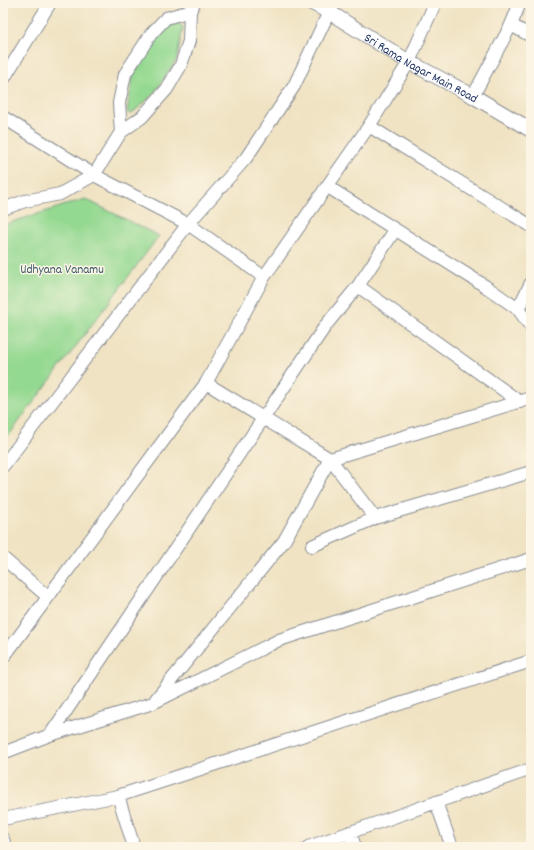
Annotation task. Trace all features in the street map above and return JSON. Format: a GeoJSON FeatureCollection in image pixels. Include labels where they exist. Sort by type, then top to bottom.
{"type":"FeatureCollection","features":[{"type":"Feature","properties":{"kind":"street"},"geometry":{"type":"LineString","coordinates":[[3,80],[50,3]]}},
{"type":"Feature","properties":{"kind":"street","name":"Sri Rama Nagar Main Road"},"geometry":{"type":"LineString","coordinates":[[312,3],[332,7],[409,62],[473,96],[531,130]]}},
{"type":"Feature","properties":{"kind":"street"},"geometry":{"type":"LineString","coordinates":[[3,658],[206,384],[264,277],[328,187],[369,126],[409,62],[435,3]]}},
{"type":"Feature","properties":{"kind":"street"},"geometry":{"type":"LineString","coordinates":[[473,96],[511,25],[520,3]]}},
{"type":"Feature","properties":{"kind":"street"},"geometry":{"type":"LineString","coordinates":[[3,209],[25,201],[60,194],[94,175],[121,132],[142,118],[168,89],[181,65],[189,41],[192,7],[166,18],[151,34],[125,74],[119,103],[121,132]]}},
{"type":"Feature","properties":{"kind":"street"},"geometry":{"type":"LineString","coordinates":[[3,466],[188,224],[246,158],[294,86],[332,7]]}},
{"type":"Feature","properties":{"kind":"street"},"geometry":{"type":"LineString","coordinates":[[511,25],[531,36]]}},
{"type":"Feature","properties":{"kind":"street"},"geometry":{"type":"LineString","coordinates":[[3,117],[94,175],[188,224],[264,277]]}},
{"type":"Feature","properties":{"kind":"street"},"geometry":{"type":"LineString","coordinates":[[369,126],[531,226]]}},
{"type":"Feature","properties":{"kind":"street"},"geometry":{"type":"LineString","coordinates":[[328,187],[450,263],[518,309],[531,327]]}},
{"type":"Feature","properties":{"kind":"street"},"geometry":{"type":"LineString","coordinates":[[50,735],[326,325],[358,286],[396,230]]}},
{"type":"Feature","properties":{"kind":"street"},"geometry":{"type":"LineString","coordinates":[[518,309],[531,283]]}},
{"type":"Feature","properties":{"kind":"street"},"geometry":{"type":"LineString","coordinates":[[358,286],[526,400]]}},
{"type":"Feature","properties":{"kind":"street"},"geometry":{"type":"LineString","coordinates":[[518,309],[531,312]]}},
{"type":"Feature","properties":{"kind":"street"},"geometry":{"type":"LineString","coordinates":[[206,384],[330,459],[375,518]]}},
{"type":"Feature","properties":{"kind":"street"},"geometry":{"type":"LineString","coordinates":[[153,703],[284,541],[330,459],[526,400]]}},
{"type":"Feature","properties":{"kind":"street"},"geometry":{"type":"LineString","coordinates":[[312,546],[375,518],[531,472]]}},
{"type":"Feature","properties":{"kind":"street"},"geometry":{"type":"LineString","coordinates":[[3,558],[48,597]]}},
{"type":"Feature","properties":{"kind":"street"},"geometry":{"type":"LineString","coordinates":[[3,753],[50,735],[153,703],[279,640],[531,559]]}},
{"type":"Feature","properties":{"kind":"street"},"geometry":{"type":"LineString","coordinates":[[3,819],[118,796],[531,661]]}},
{"type":"Feature","properties":{"kind":"street"},"geometry":{"type":"LineString","coordinates":[[308,847],[531,769]]}},
{"type":"Feature","properties":{"kind":"street"},"geometry":{"type":"LineString","coordinates":[[118,796],[134,847]]}},
{"type":"Feature","properties":{"kind":"street"},"geometry":{"type":"LineString","coordinates":[[436,802],[452,847]]}},
{"type":"Feature","properties":{"kind":"street"},"geometry":{"type":"LineString","coordinates":[[350,832],[355,847]]}},
{"type":"Feature","properties":{"kind":"street"},"geometry":{"type":"LineString","coordinates":[[3,839],[6,847]]}},
{"type":"Feature","properties":{"kind":"green space"},"geometry":{"type":"Polygon","coordinates":[[[178,23],[183,27],[177,59],[153,95],[130,115],[127,111],[133,76],[154,42],[170,25],[178,23]]]}},
{"type":"Feature","properties":{"kind":"green space","name":"Udhyana Vanamu"},"geometry":{"type":"Polygon","coordinates":[[[85,199],[159,236],[3,443],[3,225],[85,199]]]}}]}
